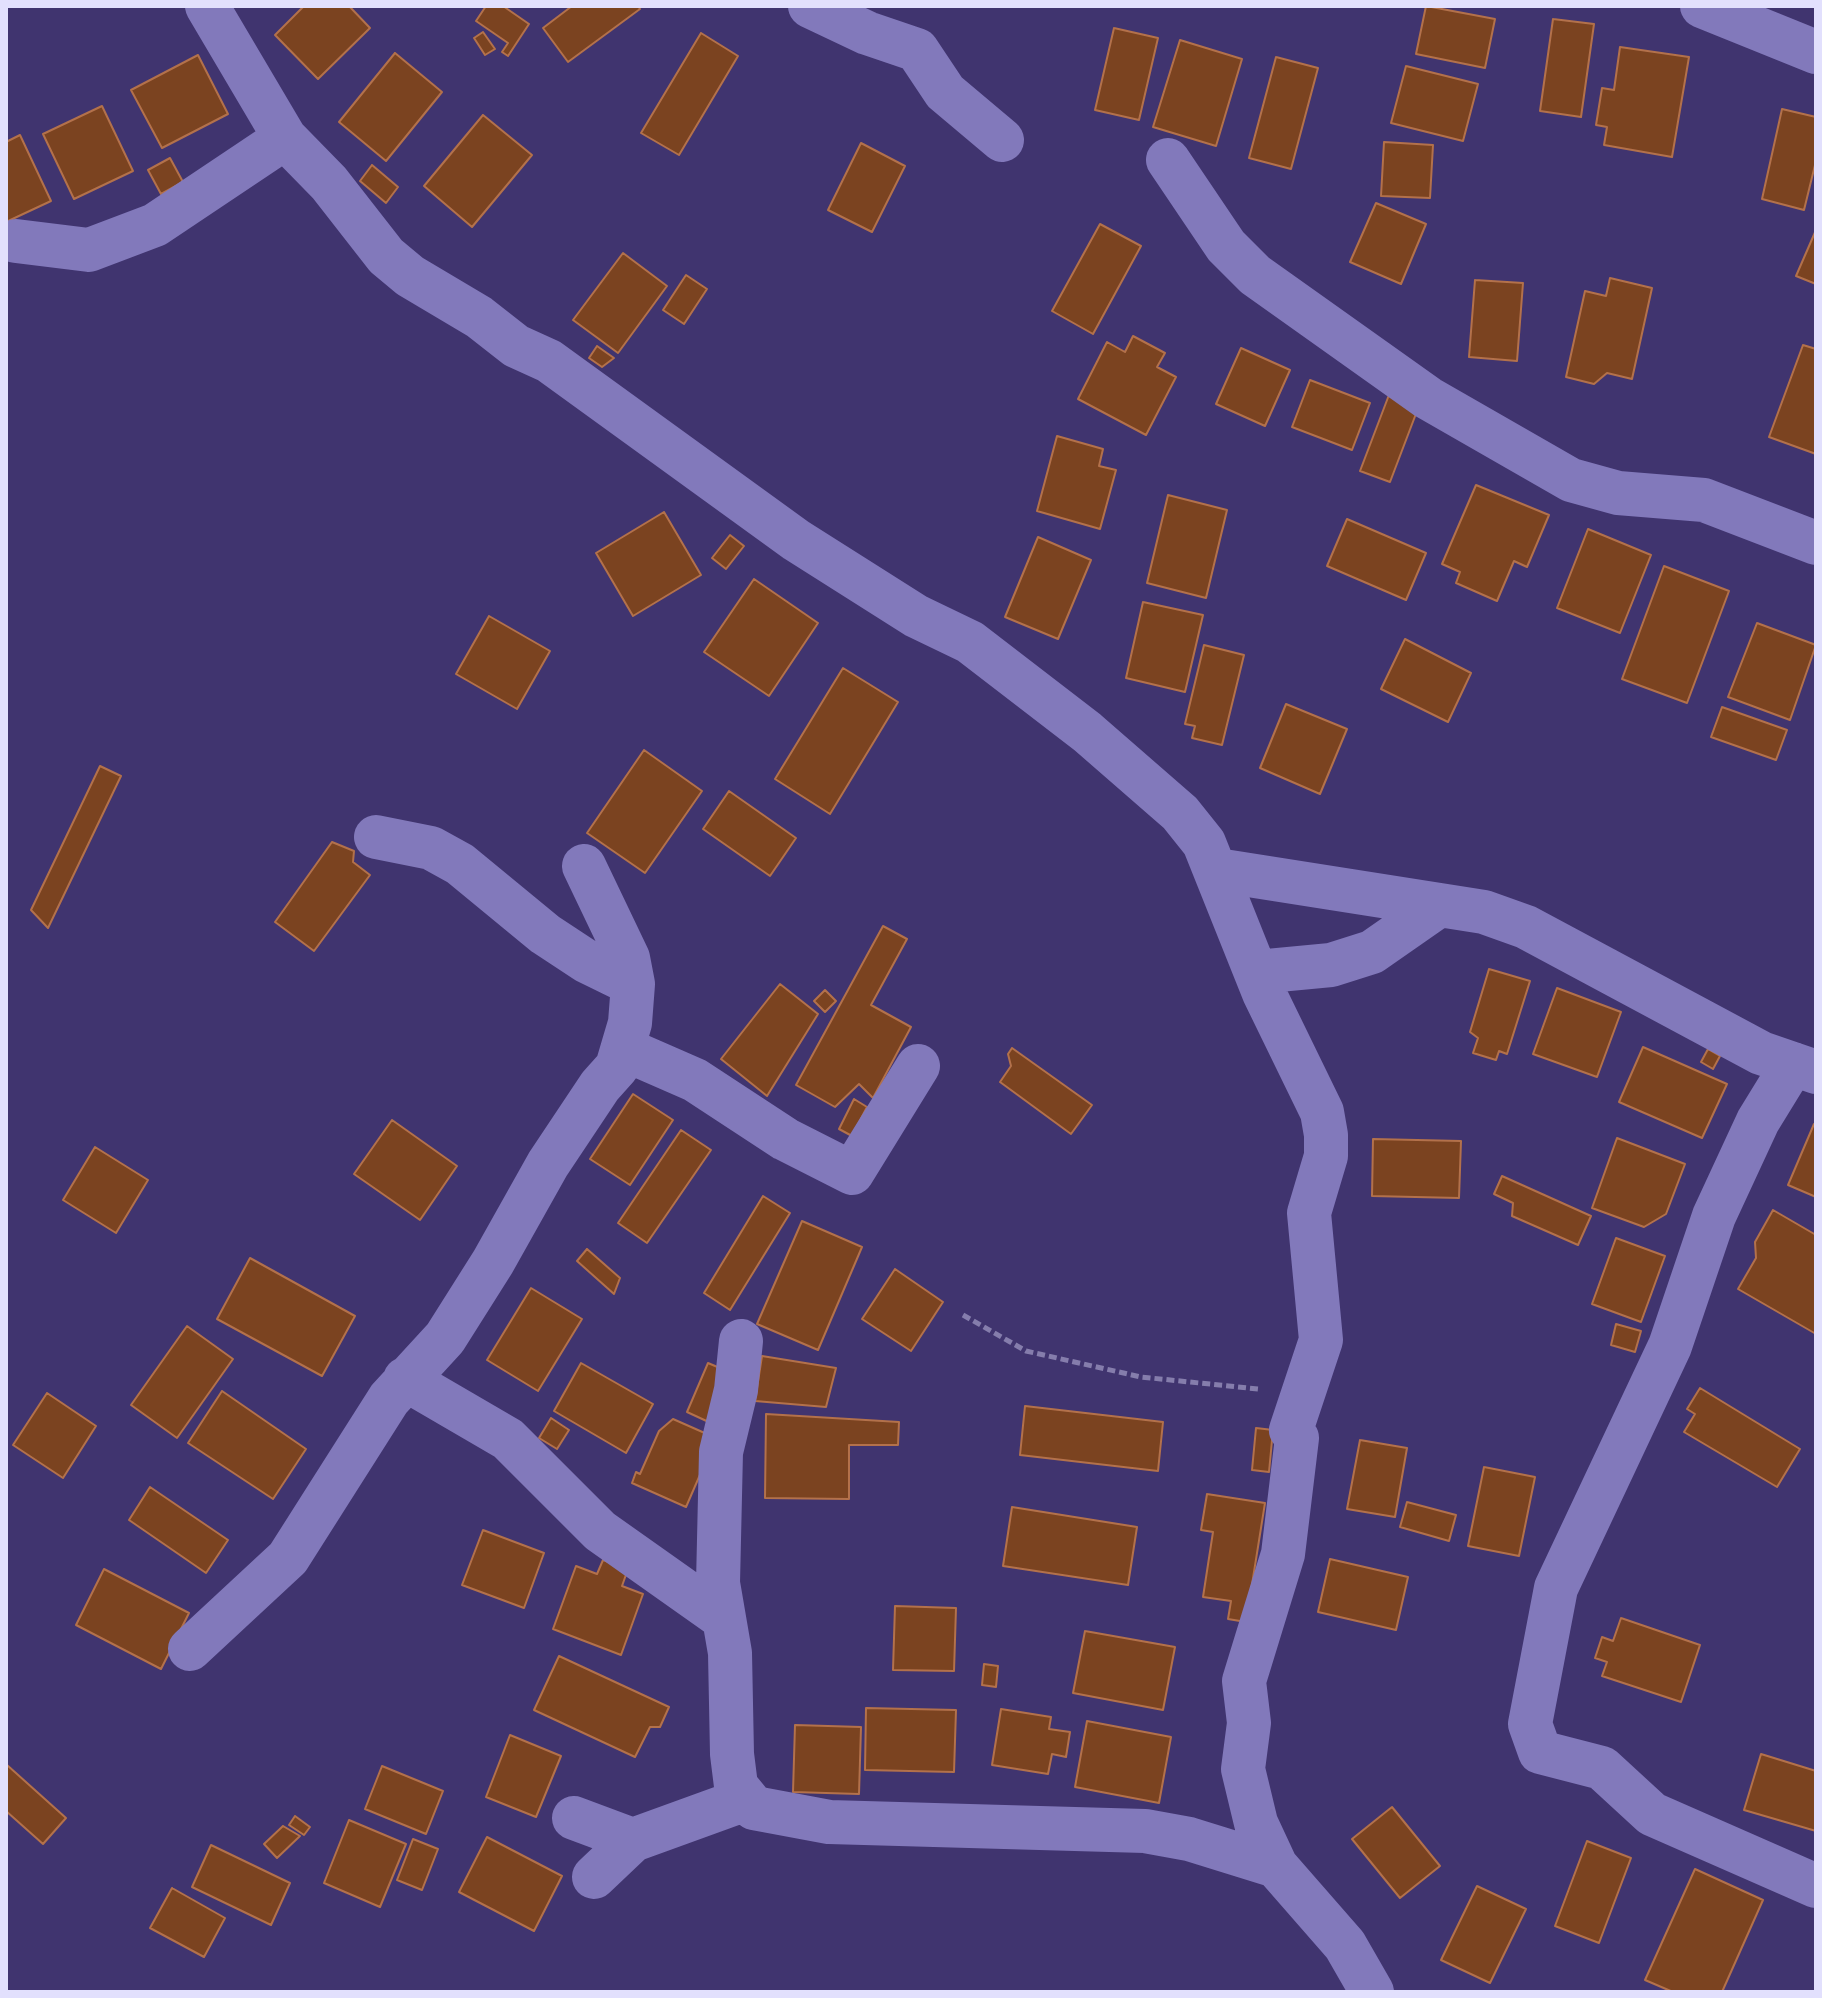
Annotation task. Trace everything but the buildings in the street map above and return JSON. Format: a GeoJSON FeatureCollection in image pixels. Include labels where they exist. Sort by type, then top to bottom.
{"type":"FeatureCollection","features":[{"type":"Feature","properties":{"kind":"street"},"geometry":{"type":"LineString","coordinates":[[207,6],[285,138],[329,183],[386,256],[410,276],[479,317],[516,346],[549,361],[848,575],[916,616],[970,642],[1087,732],[1180,813],[1204,843],[1257,972],[1322,1112],[1326,1135],[1326,1156],[1308,1224],[1320,1309],[1321,1340],[1291,1430],[1297,1438],[1283,1554],[1244,1681],[1249,1723],[1243,1769],[1256,1823],[1276,1866],[1345,1945],[1372,1992]]}},
{"type":"Feature","properties":{"kind":"street"},"geometry":{"type":"LineString","coordinates":[[810,6],[867,33],[917,50],[945,92],[1002,140]]}},
{"type":"Feature","properties":{"kind":"street"},"geometry":{"type":"LineString","coordinates":[[1702,6],[1816,52]]}},
{"type":"Feature","properties":{"kind":"street"},"geometry":{"type":"LineString","coordinates":[[16,241],[89,250],[129,235],[155,225],[285,138]]}},
{"type":"Feature","properties":{"kind":"street"},"geometry":{"type":"LineString","coordinates":[[1168,160],[1226,246],[1255,275],[1428,398],[1571,480],[1618,493],[1704,500],[1816,543]]}},
{"type":"Feature","properties":{"kind":"street"},"geometry":{"type":"LineString","coordinates":[[376,837],[431,848],[460,864],[545,934],[586,961],[633,984]]}},
{"type":"Feature","properties":{"kind":"street"},"geometry":{"type":"LineString","coordinates":[[190,1649],[288,1558],[333,1484],[405,1379],[445,1338],[493,1262],[548,1164],[600,1086],[617,1067],[624,1049],[633,984],[628,958],[584,866]]}},
{"type":"Feature","properties":{"kind":"street"},"geometry":{"type":"LineString","coordinates":[[1217,870],[1484,912],[1526,927],[1761,1053],[1804,1068],[1758,1121],[1714,1216],[1670,1346],[1556,1588],[1530,1724],[1540,1752],[1602,1768],[1652,1814],[1816,1886]]}},
{"type":"Feature","properties":{"kind":"street"},"geometry":{"type":"LineString","coordinates":[[1257,972],[1331,965],[1372,952],[1438,906]]}},
{"type":"Feature","properties":{"kind":"street"},"geometry":{"type":"LineString","coordinates":[[624,1049],[695,1080],[785,1139],[852,1173],[918,1066]]}},
{"type":"Feature","properties":{"kind":"street"},"geometry":{"type":"LineString","coordinates":[[741,1341],[736,1390],[721,1452],[718,1583],[730,1653],[732,1754],[736,1786],[746,1799],[765,1813],[829,1822],[1145,1831],[1189,1839],[1276,1866]]}},
{"type":"Feature","properties":{"kind":"street"},"geometry":{"type":"LineString","coordinates":[[405,1379],[428,1389],[508,1439],[600,1531],[723,1618]]}},
{"type":"Feature","properties":{"kind":"street"},"geometry":{"type":"LineString","coordinates":[[594,1877],[633,1840],[746,1799]]}},
{"type":"Feature","properties":{"kind":"street"},"geometry":{"type":"LineString","coordinates":[[574,1818],[633,1840]]}},
{"type":"Feature","properties":{"kind":"path"},"geometry":{"type":"LineString","coordinates":[[963,1315],[1026,1351],[1141,1377],[1258,1389],[1291,1430]]}}]}
